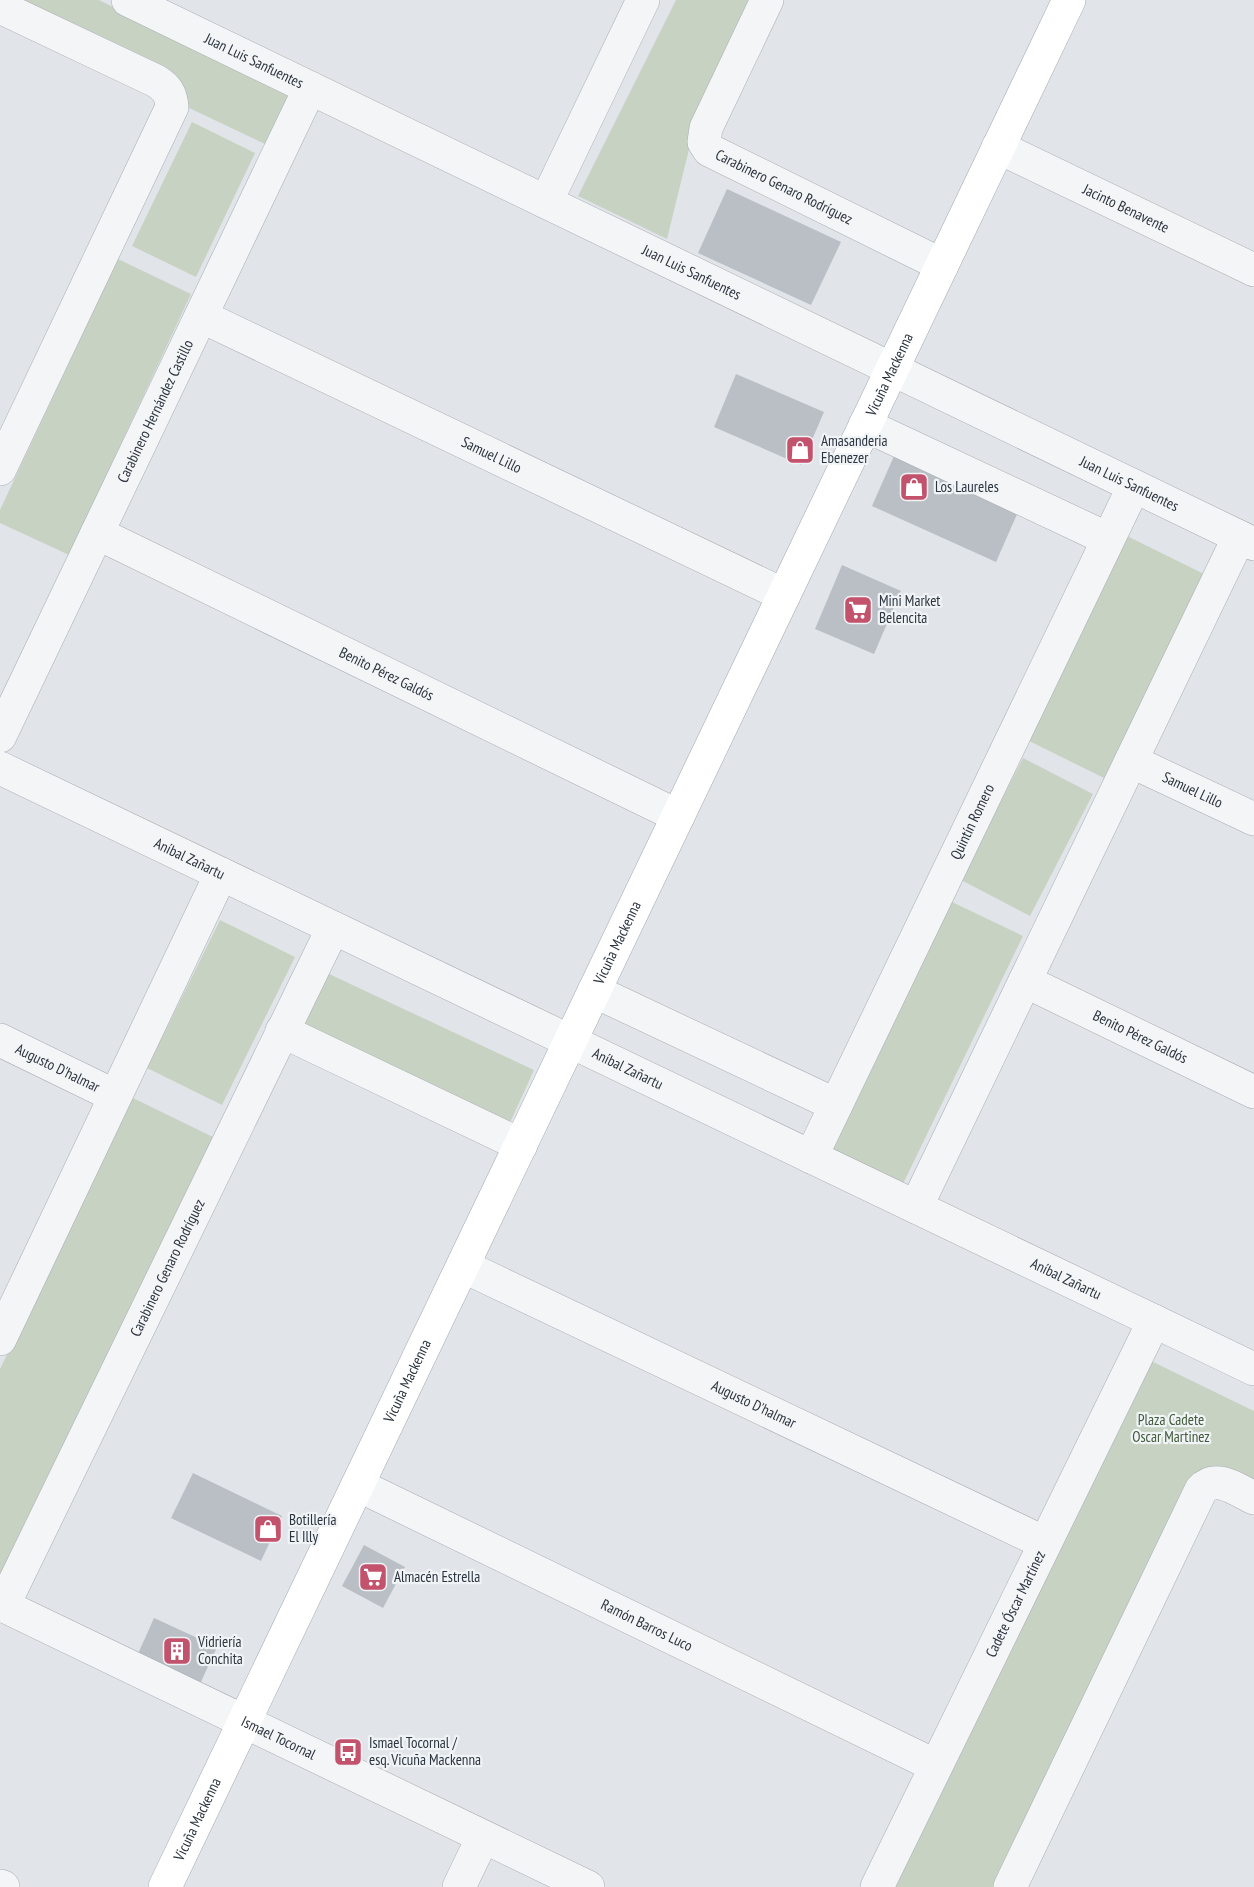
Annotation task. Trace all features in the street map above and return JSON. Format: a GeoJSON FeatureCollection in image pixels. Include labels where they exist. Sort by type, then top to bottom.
{"type":"FeatureCollection","features":[{"type":"Feature","properties":{"kind":"main road","name":"Vicuña Mackenna"},"geometry":{"type":"LineString","coordinates":[[165,1887],[1069,0]]}},
{"type":"Feature","properties":{"kind":"street","name":"Juan Luis Sanfuentes"},"geometry":{"type":"LineString","coordinates":[[128,0],[1246,540]]}},
{"type":"Feature","properties":{"kind":"street"},"geometry":{"type":"LineString","coordinates":[[546,202],[644,0]]}},
{"type":"Feature","properties":{"kind":"street","name":"Carabinero Genaro Rodríguez"},"geometry":{"type":"LineString","coordinates":[[768,0],[706,128],[704,142],[709,150],[942,265]]}},
{"type":"Feature","properties":{"kind":"street"},"geometry":{"type":"LineString","coordinates":[[0,7],[156,81],[165,87],[171,96],[172,107],[0,470]]}},
{"type":"Feature","properties":{"kind":"street","name":"Carabinero Hernández Castillo"},"geometry":{"type":"LineString","coordinates":[[0,736],[310,88]]}},
{"type":"Feature","properties":{"kind":"street","name":"Jacinto Benavente"},"geometry":{"type":"LineString","coordinates":[[998,147],[1254,270]]}},
{"type":"Feature","properties":{"kind":"street","name":"Samuel Lillo"},"geometry":{"type":"LineString","coordinates":[[201,316],[784,595]]}},
{"type":"Feature","properties":{"kind":"street"},"geometry":{"type":"LineString","coordinates":[[865,425],[1108,539]]}},
{"type":"Feature","properties":{"kind":"street","name":"Quintín Romero"},"geometry":{"type":"LineString","coordinates":[[811,1157],[1134,486]]}},
{"type":"Feature","properties":{"kind":"street","name":"Benito Pérez Galdós"},"geometry":{"type":"LineString","coordinates":[[97,533],[678,816]]}},
{"type":"Feature","properties":{"kind":"street"},"geometry":{"type":"LineString","coordinates":[[916,1207],[1131,761],[1246,540]]}},
{"type":"Feature","properties":{"kind":"street","name":"Samuel Lillo"},"geometry":{"type":"LineString","coordinates":[[1131,761],[1254,819]]}},
{"type":"Feature","properties":{"kind":"street","name":"Aníbal Zañartu"},"geometry":{"type":"LineString","coordinates":[[0,768],[1254,1369]]}},
{"type":"Feature","properties":{"kind":"street"},"geometry":{"type":"LineString","coordinates":[[3,1325],[221,874]]}},
{"type":"Feature","properties":{"kind":"street","name":"Carabinero Genaro Rodríguez"},"geometry":{"type":"LineString","coordinates":[[1,1605],[333,928]]}},
{"type":"Feature","properties":{"kind":"street","name":"Benito Pérez Galdós"},"geometry":{"type":"LineString","coordinates":[[1025,981],[1254,1092]]}},
{"type":"Feature","properties":{"kind":"street"},"geometry":{"type":"LineString","coordinates":[[594,991],[836,1105]]}},
{"type":"Feature","properties":{"kind":"street"},"geometry":{"type":"LineString","coordinates":[[282,1031],[521,1145]]}},
{"type":"Feature","properties":{"kind":"street","name":"Augusto D'halmar"},"geometry":{"type":"LineString","coordinates":[[0,1040],[115,1096]]}},
{"type":"Feature","properties":{"kind":"street","name":"Augusto D'halmar"},"geometry":{"type":"LineString","coordinates":[[463,1266],[1045,1543]]}},
{"type":"Feature","properties":{"kind":"street","name":"Cadete Óscar Martínez"},"geometry":{"type":"LineString","coordinates":[[877,1887],[1154,1321]]}},
{"type":"Feature","properties":{"kind":"street"},"geometry":{"type":"LineString","coordinates":[[1010,1887],[1201,1490],[1211,1482],[1218,1482],[1254,1498]]}},
{"type":"Feature","properties":{"kind":"street","name":"Ramón Barros Luco"},"geometry":{"type":"LineString","coordinates":[[358,1485],[936,1766]]}},
{"type":"Feature","properties":{"kind":"street","name":"Ismael Tocornal"},"geometry":{"type":"LineString","coordinates":[[1,1605],[588,1887]]}},
{"type":"Feature","properties":{"kind":"street"},"geometry":{"type":"LineString","coordinates":[[459,1887],[483,1837]]}},
{"type":"Feature","properties":{"kind":"green space"},"geometry":{"type":"Polygon","coordinates":[[[8,0],[99,0],[296,96],[269,146],[187,107],[8,0]]]}},
{"type":"Feature","properties":{"kind":"green space"},"geometry":{"type":"Polygon","coordinates":[[[676,0],[756,0],[691,141],[667,239],[578,196],[676,0]]]}},
{"type":"Feature","properties":{"kind":"green space"},"geometry":{"type":"Polygon","coordinates":[[[192,122],[255,153],[196,277],[132,246],[192,122]]]}},
{"type":"Feature","properties":{"kind":"green space"},"geometry":{"type":"Polygon","coordinates":[[[118,259],[191,294],[69,555],[0,523],[0,510],[118,259]]]}},
{"type":"Feature","properties":{"kind":"green space"},"geometry":{"type":"Polygon","coordinates":[[[1127,536],[1206,575],[1104,778],[1025,739],[1127,536]]]}},
{"type":"Feature","properties":{"kind":"green space"},"geometry":{"type":"Polygon","coordinates":[[[1023,758],[1093,794],[1030,916],[961,880],[1023,758]]]}},
{"type":"Feature","properties":{"kind":"green space"},"geometry":{"type":"Polygon","coordinates":[[[950,901],[1023,936],[900,1190],[827,1155],[950,901]]]}},
{"type":"Feature","properties":{"kind":"green space"},"geometry":{"type":"Polygon","coordinates":[[[220,920],[295,957],[222,1105],[147,1068],[220,920]]]}},
{"type":"Feature","properties":{"kind":"green space"},"geometry":{"type":"Polygon","coordinates":[[[327,973],[534,1070],[508,1127],[301,1031],[327,973]]]}},
{"type":"Feature","properties":{"kind":"green space"},"geometry":{"type":"Polygon","coordinates":[[[133,1098],[213,1137],[0,1574],[0,1369],[133,1098]]]}},
{"type":"Feature","properties":{"kind":"green space","name":"Plaza Cadete Oscar Martinez"},"geometry":{"type":"Polygon","coordinates":[[[1147,1359],[1254,1411],[1254,1490],[1207,1468],[1004,1887],[892,1887],[1147,1359]]]}},
{"type":"Feature","properties":{"kind":"building"},"geometry":{"type":"Polygon","coordinates":[[[727,189],[841,242],[811,305],[698,253],[727,189]]]}},
{"type":"Feature","properties":{"kind":"building"},"geometry":{"type":"Polygon","coordinates":[[[736,374],[824,412],[801,465],[714,427],[736,374]]]}},
{"type":"Feature","properties":{"kind":"building"},"geometry":{"type":"Polygon","coordinates":[[[894,456],[1018,512],[996,562],[872,506],[894,456]]]}},
{"type":"Feature","properties":{"kind":"building","name":"Mini Market Belencita"},"geometry":{"type":"Polygon","coordinates":[[[842,565],[901,591],[874,654],[815,629],[842,565]]]}},
{"type":"Feature","properties":{"kind":"building"},"geometry":{"type":"Polygon","coordinates":[[[193,1473],[282,1516],[261,1561],[171,1518],[193,1473]]]}},
{"type":"Feature","properties":{"kind":"building","name":"Almacén Estrella"},"geometry":{"type":"Polygon","coordinates":[[[364,1545],[405,1567],[383,1608],[342,1586],[364,1545]]]}},
{"type":"Feature","properties":{"kind":"building","name":"Vidriería Conchita"},"geometry":{"type":"Polygon","coordinates":[[[154,1618],[217,1647],[200,1684],[137,1656],[154,1618]]]}},
{"type":"Feature","properties":{"kind":"place","name":"Amasanderia Ebenezer"},"geometry":{"type":"Point","coordinates":[800,450]}},
{"type":"Feature","properties":{"kind":"place","name":"Los Laureles"},"geometry":{"type":"Point","coordinates":[914,487]}},
{"type":"Feature","properties":{"kind":"place","name":"Mini Market Belencita"},"geometry":{"type":"Point","coordinates":[858,610]}},
{"type":"Feature","properties":{"kind":"place","name":"Botillería El Illy"},"geometry":{"type":"Point","coordinates":[268,1529]}},
{"type":"Feature","properties":{"kind":"place","name":"Almacén Estrella"},"geometry":{"type":"Point","coordinates":[373,1577]}},
{"type":"Feature","properties":{"kind":"place","name":"Vidriería Conchita"},"geometry":{"type":"Point","coordinates":[177,1651]}},
{"type":"Feature","properties":{"kind":"place","name":"Ismael Tocornal / esq. Vicuña Mackenna"},"geometry":{"type":"Point","coordinates":[348,1752]}}]}
